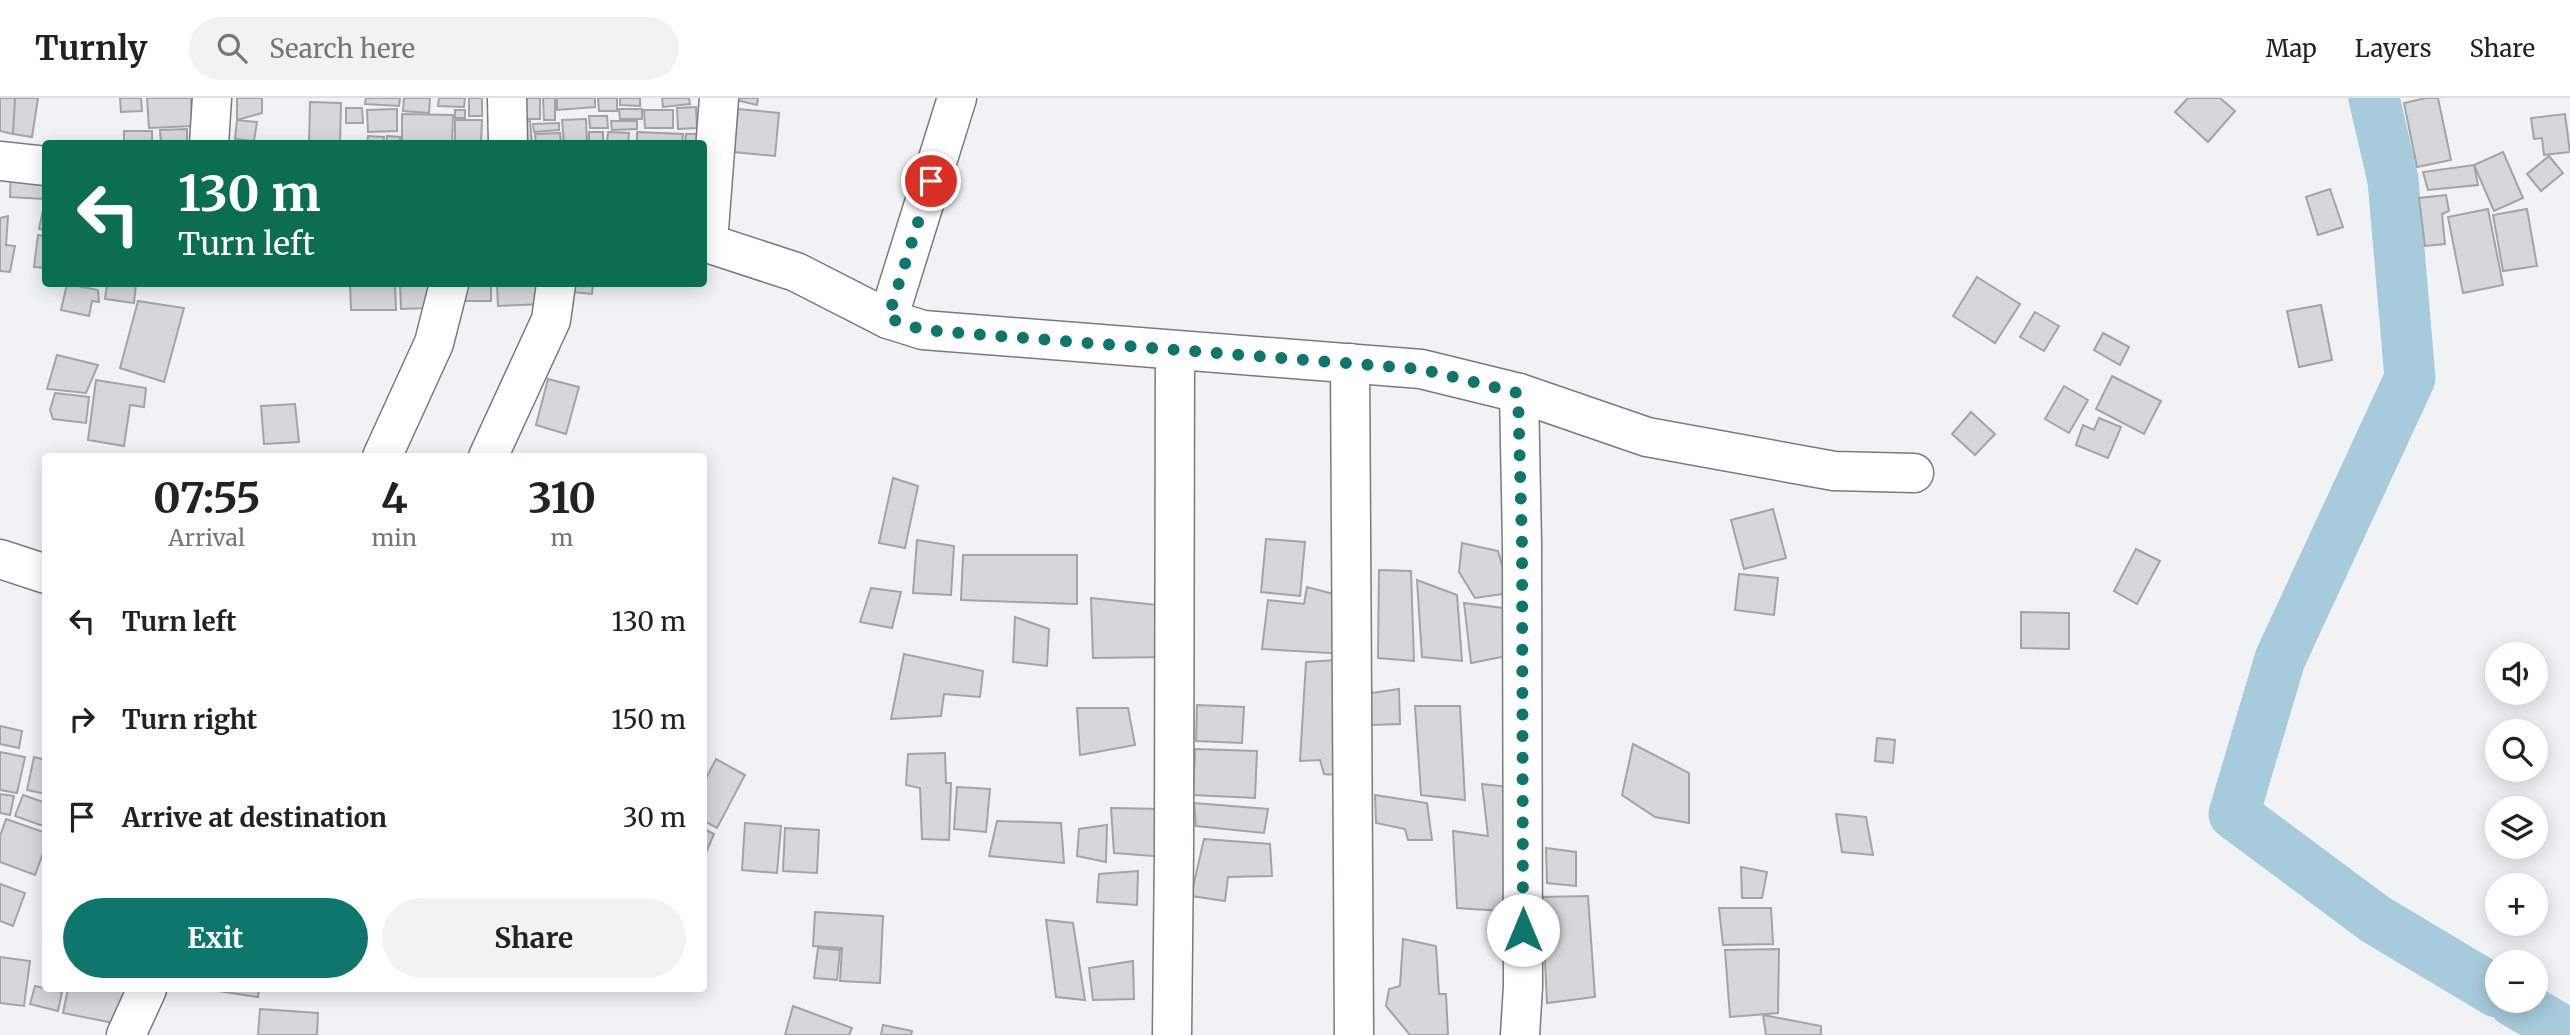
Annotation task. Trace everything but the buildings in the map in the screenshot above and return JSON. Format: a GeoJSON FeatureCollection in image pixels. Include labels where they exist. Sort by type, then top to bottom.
{"type":"FeatureCollection","features":[{"type":"Feature","properties":{"kind":"street"},"geometry":{"type":"LineString","coordinates":[[209,140],[212,98]]}},
{"type":"Feature","properties":{"kind":"street"},"geometry":{"type":"LineString","coordinates":[[508,98],[508,140]]}},
{"type":"Feature","properties":{"kind":"street"},"geometry":{"type":"LineString","coordinates":[[707,231],[719,98]]}},
{"type":"Feature","properties":{"kind":"street"},"geometry":{"type":"LineString","coordinates":[[888,318],[957,98]]}},
{"type":"Feature","properties":{"kind":"street"},"geometry":{"type":"LineString","coordinates":[[0,161],[42,166]]}},
{"type":"Feature","properties":{"kind":"street"},"geometry":{"type":"LineString","coordinates":[[707,242],[796,272],[888,318],[923,330],[1421,369],[1518,393],[1647,437],[1834,471],[1914,473]]}},
{"type":"Feature","properties":{"kind":"street"},"geometry":{"type":"LineString","coordinates":[[384,453],[434,343],[448,287]]}},
{"type":"Feature","properties":{"kind":"street"},"geometry":{"type":"LineString","coordinates":[[490,453],[551,320],[556,287]]}},
{"type":"Feature","properties":{"kind":"street"},"geometry":{"type":"LineString","coordinates":[[1172,1035],[1175,351]]}},
{"type":"Feature","properties":{"kind":"street"},"geometry":{"type":"LineString","coordinates":[[1350,363],[1354,1035]]}},
{"type":"Feature","properties":{"kind":"street"},"geometry":{"type":"LineString","coordinates":[[1518,393],[1522,544],[1523,986],[1520,1035]]}},
{"type":"Feature","properties":{"kind":"street"},"geometry":{"type":"LineString","coordinates":[[0,559],[42,573]]}},
{"type":"Feature","properties":{"kind":"street"},"geometry":{"type":"LineString","coordinates":[[125,1035],[146,992]]}},
{"type":"Feature","properties":{"kind":"waterway"},"geometry":{"type":"LineString","coordinates":[[2374,98],[2393,180],[2410,378],[2280,659],[2234,814],[2375,919],[2485,985]]}},
{"type":"Feature","properties":{"kind":"waterway"},"geometry":{"type":"LineString","coordinates":[[2533,1013],[2570,1035]]}},
{"type":"Feature","properties":{"kind":"route"},"geometry":{"type":"LineString","coordinates":[[931,181],[888,318],[923,330],[1421,369],[1518,393],[1522,544],[1523,930]]}}]}
